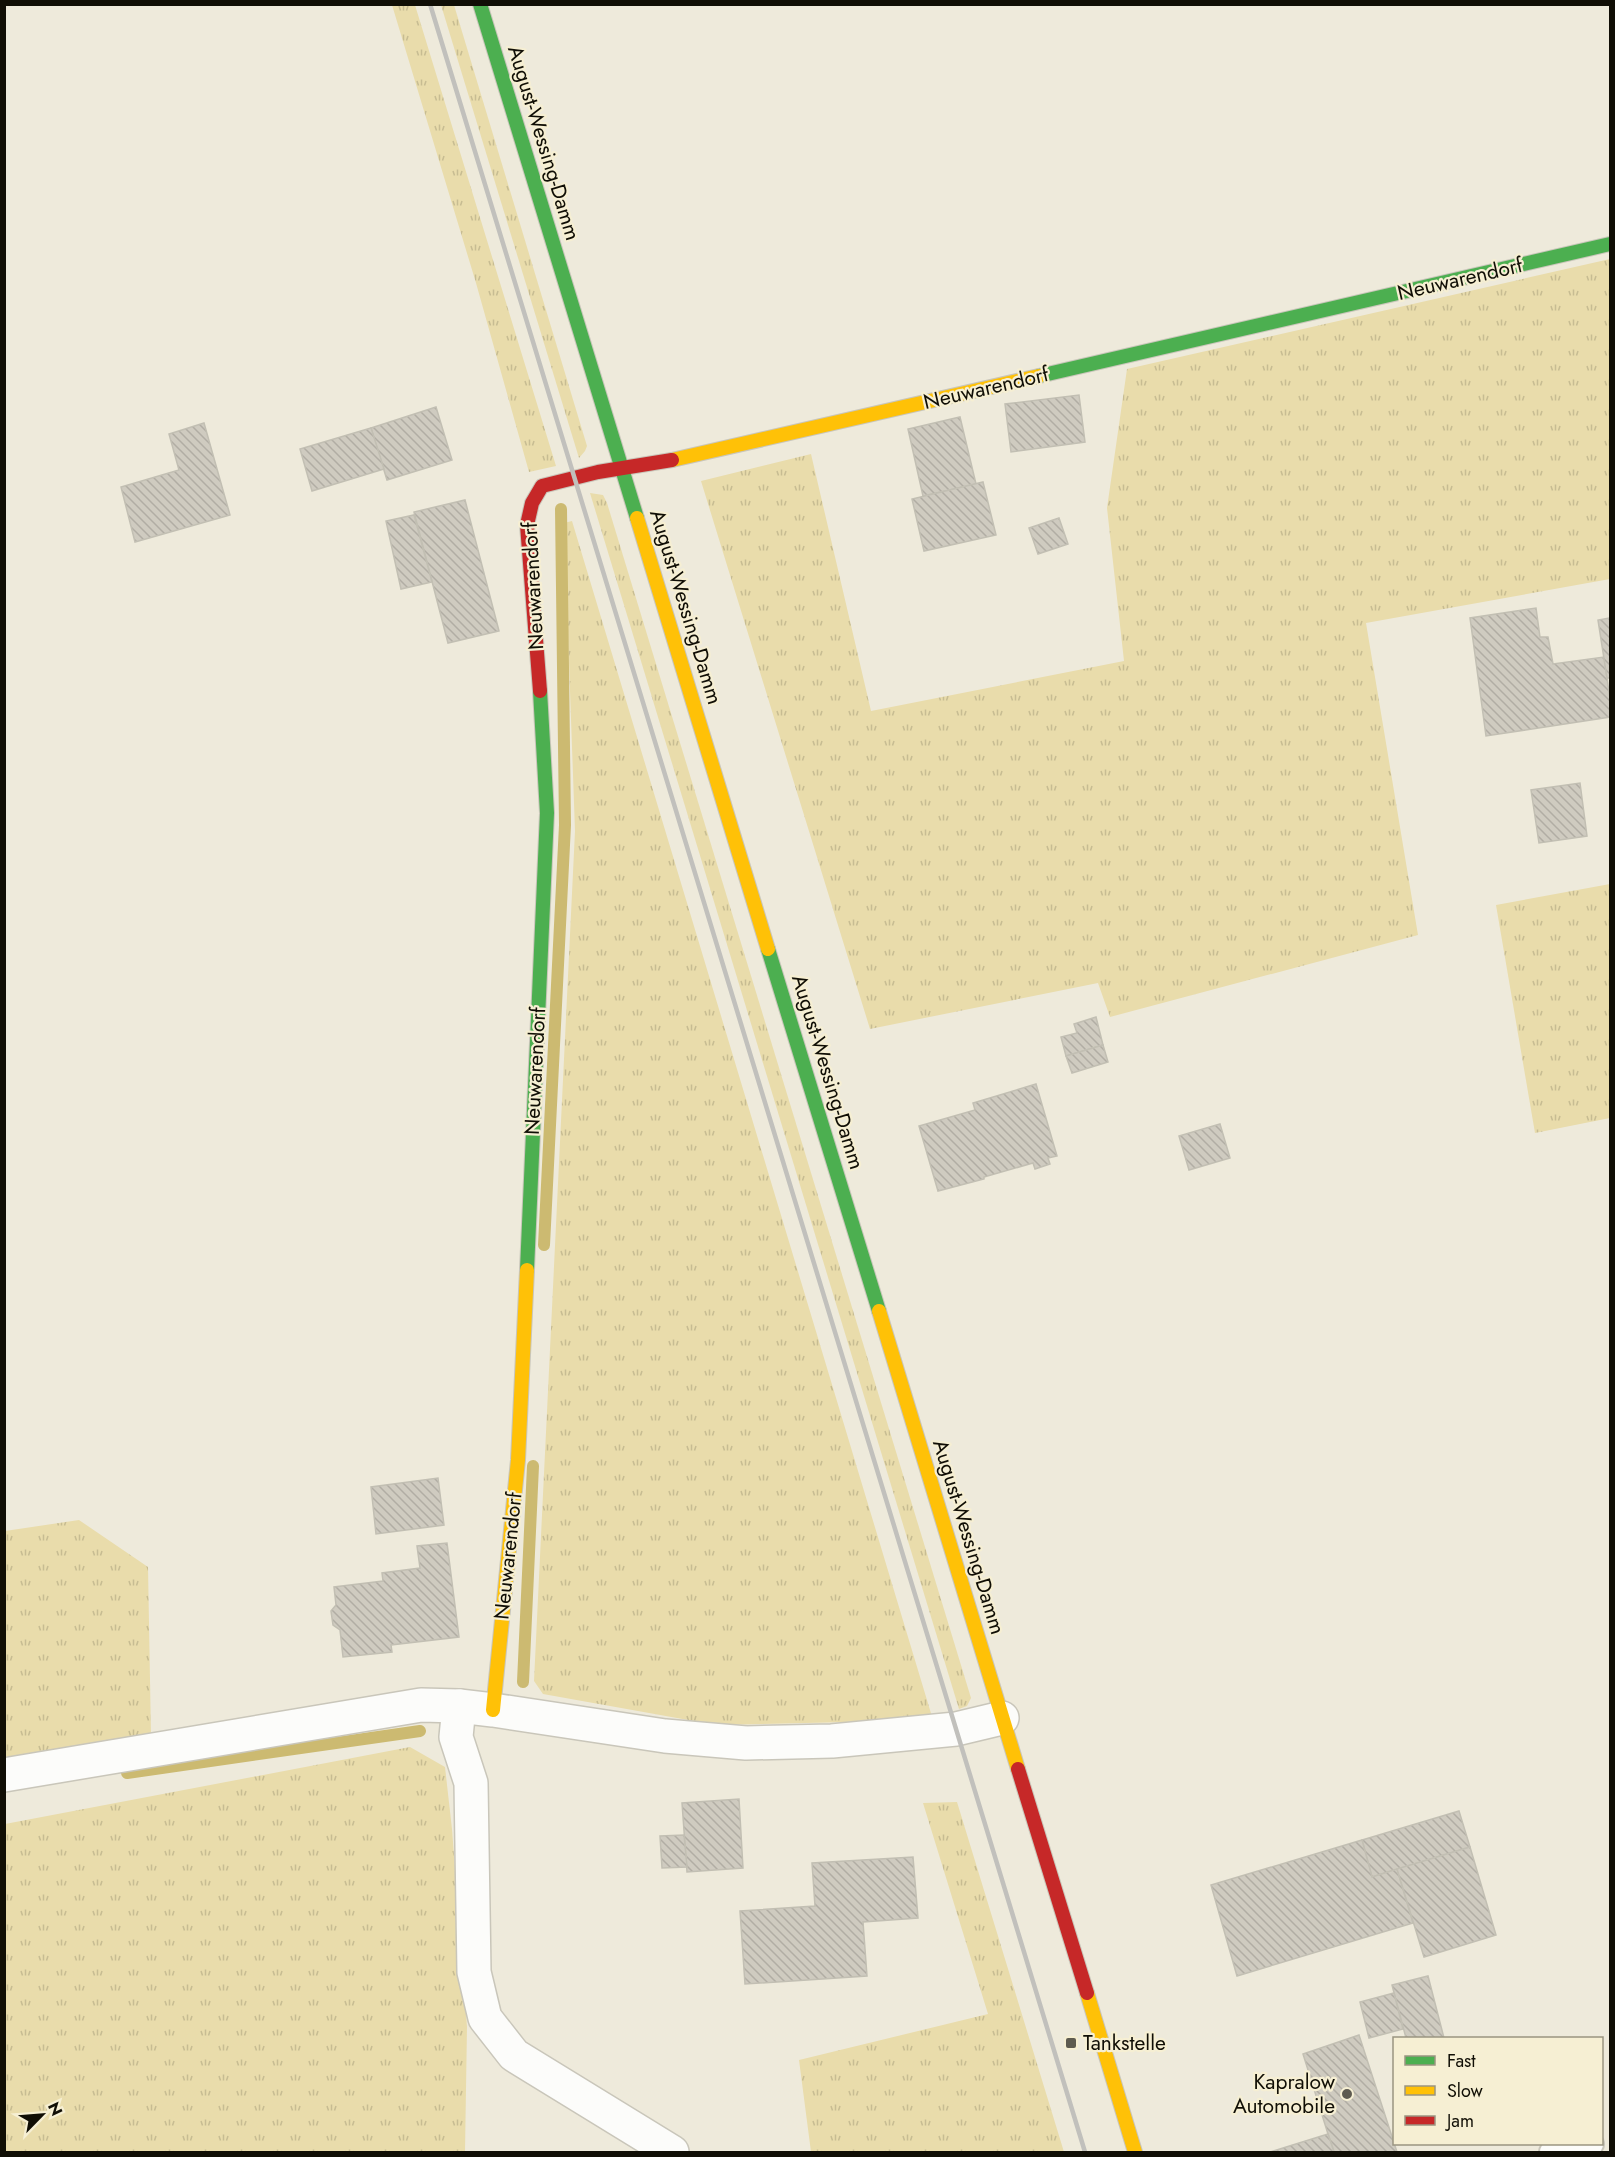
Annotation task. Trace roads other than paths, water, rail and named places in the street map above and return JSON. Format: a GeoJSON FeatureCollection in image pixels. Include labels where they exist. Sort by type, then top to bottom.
{"type":"FeatureCollection","features":[{"type":"Feature","properties":{"kind":"street","name":"August-Wessing-Damm"},"geometry":{"type":"LineString","coordinates":[[480,4],[1135,2152]]}},
{"type":"Feature","properties":{"kind":"street","name":"Neuwarendorf"},"geometry":{"type":"LineString","coordinates":[[493,1710],[518,1460],[547,813],[527,525],[532,503],[542,486],[622,468],[660,463],[1611,244]]}},
{"type":"Feature","properties":{"kind":"street"},"geometry":{"type":"LineString","coordinates":[[4,1775],[421,1705],[459,1706],[665,1736],[746,1743],[832,1741],[956,1729],[1002,1718]]}},
{"type":"Feature","properties":{"kind":"street"},"geometry":{"type":"LineString","coordinates":[[459,1706],[456,1737],[471,1783],[474,1972],[485,2018],[514,2055],[672,2152]]}},
{"type":"Feature","properties":{"kind":"lane"},"geometry":{"type":"LineString","coordinates":[[1551,2152],[1587,2145]]}},
{"type":"Feature","properties":{"kind":"waterway"},"geometry":{"type":"LineString","coordinates":[[544,1245],[565,825],[561,509]]}},
{"type":"Feature","properties":{"kind":"waterway"},"geometry":{"type":"LineString","coordinates":[[523,1682],[533,1466]]}},
{"type":"Feature","properties":{"kind":"waterway"},"geometry":{"type":"LineString","coordinates":[[127,1773],[420,1731]]}},
{"type":"Feature","properties":{"kind":"railway"},"geometry":{"type":"LineString","coordinates":[[430,4],[1085,2152]]}},
{"type":"Feature","properties":{"kind":"place","name":"Tankstelle"},"geometry":{"type":"Point","coordinates":[1071,2043]}},
{"type":"Feature","properties":{"kind":"place","name":"Kapralow Automobile"},"geometry":{"type":"Point","coordinates":[1347,2094]}}]}
